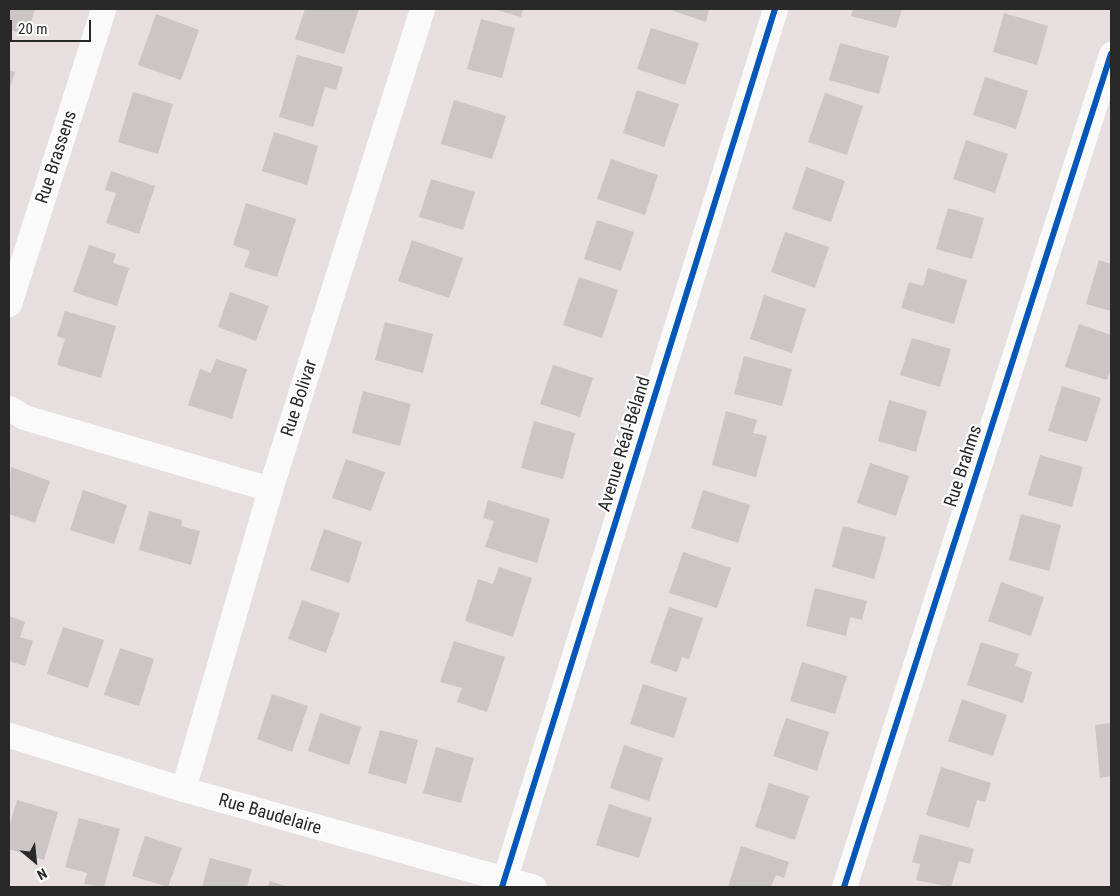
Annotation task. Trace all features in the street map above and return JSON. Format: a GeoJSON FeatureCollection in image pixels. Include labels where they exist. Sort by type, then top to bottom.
{"type":"FeatureCollection","features":[{"type":"Feature","properties":{"kind":"street","name":"Rue Brassens"},"geometry":{"type":"LineString","coordinates":[[9,304],[103,9]]}},
{"type":"Feature","properties":{"kind":"street","name":"Rue Bolivar"},"geometry":{"type":"LineString","coordinates":[[182,789],[270,489],[422,9]]}},
{"type":"Feature","properties":{"kind":"street","name":"Avenue Réal-Béland"},"geometry":{"type":"LineString","coordinates":[[503,884],[775,9]]}},
{"type":"Feature","properties":{"kind":"street","name":"Rue Brahms"},"geometry":{"type":"LineString","coordinates":[[844,887],[1111,54]]}},
{"type":"Feature","properties":{"kind":"street"},"geometry":{"type":"LineString","coordinates":[[9,408],[24,417],[270,489]]}},
{"type":"Feature","properties":{"kind":"street","name":"Rue Baudelaire"},"geometry":{"type":"LineString","coordinates":[[9,735],[182,789],[503,884],[534,887]]}},
{"type":"Feature","properties":{"kind":"building"},"geometry":{"type":"Polygon","coordinates":[[[9,9],[35,9],[28,35],[9,30],[9,9]]]}},
{"type":"Feature","properties":{"kind":"building"},"geometry":{"type":"Polygon","coordinates":[[[305,9],[359,9],[344,54],[295,39],[305,9]]]}},
{"type":"Feature","properties":{"kind":"building"},"geometry":{"type":"Polygon","coordinates":[[[493,9],[523,9],[521,17],[493,9]]]}},
{"type":"Feature","properties":{"kind":"building"},"geometry":{"type":"Polygon","coordinates":[[[668,9],[709,9],[706,22],[668,9]]]}},
{"type":"Feature","properties":{"kind":"building"},"geometry":{"type":"Polygon","coordinates":[[[853,9],[902,9],[896,28],[851,16],[853,9]]]}},
{"type":"Feature","properties":{"kind":"building"},"geometry":{"type":"Polygon","coordinates":[[[1004,13],[1048,26],[1037,65],[993,52],[1004,13]]]}},
{"type":"Feature","properties":{"kind":"building"},"geometry":{"type":"Polygon","coordinates":[[[156,14],[199,30],[181,80],[138,65],[156,14]]]}},
{"type":"Feature","properties":{"kind":"building"},"geometry":{"type":"Polygon","coordinates":[[[481,19],[515,28],[502,78],[467,69],[481,19]]]}},
{"type":"Feature","properties":{"kind":"building"},"geometry":{"type":"Polygon","coordinates":[[[651,28],[699,43],[685,85],[637,69],[651,28]]]}},
{"type":"Feature","properties":{"kind":"building"},"geometry":{"type":"Polygon","coordinates":[[[840,43],[889,56],[879,94],[829,80],[840,43]]]}},
{"type":"Feature","properties":{"kind":"building"},"geometry":{"type":"Polygon","coordinates":[[[297,55],[343,67],[336,90],[325,87],[313,127],[279,117],[297,55]]]}},
{"type":"Feature","properties":{"kind":"building"},"geometry":{"type":"Polygon","coordinates":[[[9,70],[15,72],[9,91],[9,70]]]}},
{"type":"Feature","properties":{"kind":"building"},"geometry":{"type":"Polygon","coordinates":[[[985,77],[1028,91],[1016,129],[973,115],[985,77]]]}},
{"type":"Feature","properties":{"kind":"building"},"geometry":{"type":"Polygon","coordinates":[[[637,90],[679,104],[664,147],[623,133],[637,90]]]}},
{"type":"Feature","properties":{"kind":"building"},"geometry":{"type":"Polygon","coordinates":[[[133,92],[173,104],[158,154],[118,142],[133,92]]]}},
{"type":"Feature","properties":{"kind":"building"},"geometry":{"type":"Polygon","coordinates":[[[825,93],[863,106],[847,155],[808,142],[825,93]]]}},
{"type":"Feature","properties":{"kind":"building"},"geometry":{"type":"Polygon","coordinates":[[[454,100],[506,116],[492,159],[441,144],[454,100]]]}},
{"type":"Feature","properties":{"kind":"building"},"geometry":{"type":"Polygon","coordinates":[[[274,132],[318,146],[307,185],[262,171],[274,132]]]}},
{"type":"Feature","properties":{"kind":"building"},"geometry":{"type":"Polygon","coordinates":[[[966,140],[1008,154],[995,193],[953,179],[966,140]]]}},
{"type":"Feature","properties":{"kind":"building"},"geometry":{"type":"Polygon","coordinates":[[[611,159],[658,175],[645,215],[597,199],[611,159]]]}},
{"type":"Feature","properties":{"kind":"building"},"geometry":{"type":"Polygon","coordinates":[[[806,167],[845,181],[831,222],[792,209],[806,167]]]}},
{"type":"Feature","properties":{"kind":"building"},"geometry":{"type":"Polygon","coordinates":[[[111,171],[155,186],[139,234],[106,223],[116,193],[105,190],[111,171]]]}},
{"type":"Feature","properties":{"kind":"building"},"geometry":{"type":"Polygon","coordinates":[[[431,179],[475,192],[463,230],[419,217],[431,179]]]}},
{"type":"Feature","properties":{"kind":"building"},"geometry":{"type":"Polygon","coordinates":[[[246,203],[296,219],[277,277],[244,267],[250,251],[233,245],[246,203]]]}},
{"type":"Feature","properties":{"kind":"building"},"geometry":{"type":"Polygon","coordinates":[[[948,208],[984,218],[972,259],[936,249],[948,208]]]}},
{"type":"Feature","properties":{"kind":"building"},"geometry":{"type":"Polygon","coordinates":[[[597,220],[634,232],[621,271],[584,259],[597,220]]]}},
{"type":"Feature","properties":{"kind":"building"},"geometry":{"type":"Polygon","coordinates":[[[785,232],[829,247],[815,288],[771,272],[785,232]]]}},
{"type":"Feature","properties":{"kind":"building"},"geometry":{"type":"Polygon","coordinates":[[[412,240],[463,258],[449,298],[398,281],[412,240]]]}},
{"type":"Feature","properties":{"kind":"building"},"geometry":{"type":"Polygon","coordinates":[[[89,245],[116,254],[113,263],[129,268],[117,306],[73,292],[89,245]]]}},
{"type":"Feature","properties":{"kind":"building"},"geometry":{"type":"Polygon","coordinates":[[[1099,260],[1111,264],[1111,311],[1086,304],[1099,260]]]}},
{"type":"Feature","properties":{"kind":"building"},"geometry":{"type":"Polygon","coordinates":[[[928,268],[967,280],[954,324],[901,308],[909,282],[923,286],[928,268]]]}},
{"type":"Feature","properties":{"kind":"building"},"geometry":{"type":"Polygon","coordinates":[[[579,277],[618,290],[602,338],[563,325],[579,277]]]}},
{"type":"Feature","properties":{"kind":"building"},"geometry":{"type":"Polygon","coordinates":[[[230,292],[269,306],[256,341],[218,327],[230,292]]]}},
{"type":"Feature","properties":{"kind":"building"},"geometry":{"type":"Polygon","coordinates":[[[764,295],[806,309],[792,353],[750,339],[764,295]]]}},
{"type":"Feature","properties":{"kind":"building"},"geometry":{"type":"Polygon","coordinates":[[[65,311],[116,326],[101,378],[57,365],[65,339],[57,336],[65,311]]]}},
{"type":"Feature","properties":{"kind":"building"},"geometry":{"type":"Polygon","coordinates":[[[385,322],[433,334],[423,373],[375,360],[385,322]]]}},
{"type":"Feature","properties":{"kind":"building"},"geometry":{"type":"Polygon","coordinates":[[[1079,324],[1111,335],[1111,368],[1107,380],[1065,367],[1079,324]]]}},
{"type":"Feature","properties":{"kind":"building"},"geometry":{"type":"Polygon","coordinates":[[[912,338],[951,349],[940,387],[900,375],[912,338]]]}},
{"type":"Feature","properties":{"kind":"building"},"geometry":{"type":"Polygon","coordinates":[[[744,356],[792,369],[782,406],[734,394],[744,356]]]}},
{"type":"Feature","properties":{"kind":"building"},"geometry":{"type":"Polygon","coordinates":[[[216,359],[247,369],[232,419],[188,405],[200,369],[211,373],[216,359]]]}},
{"type":"Feature","properties":{"kind":"building"},"geometry":{"type":"Polygon","coordinates":[[[553,365],[593,378],[580,417],[540,404],[553,365]]]}},
{"type":"Feature","properties":{"kind":"building"},"geometry":{"type":"Polygon","coordinates":[[[1062,386],[1101,398],[1087,442],[1048,431],[1062,386]]]}},
{"type":"Feature","properties":{"kind":"building"},"geometry":{"type":"Polygon","coordinates":[[[363,391],[411,404],[400,446],[352,433],[363,391]]]}},
{"type":"Feature","properties":{"kind":"building"},"geometry":{"type":"Polygon","coordinates":[[[889,400],[927,411],[916,452],[878,441],[889,400]]]}},
{"type":"Feature","properties":{"kind":"building"},"geometry":{"type":"Polygon","coordinates":[[[726,411],[757,420],[753,433],[767,436],[756,477],[712,465],[726,411]]]}},
{"type":"Feature","properties":{"kind":"building"},"geometry":{"type":"Polygon","coordinates":[[[534,421],[575,433],[563,479],[521,468],[534,421]]]}},
{"type":"Feature","properties":{"kind":"building"},"geometry":{"type":"Polygon","coordinates":[[[1040,455],[1083,467],[1072,507],[1028,495],[1040,455]]]}},
{"type":"Feature","properties":{"kind":"building"},"geometry":{"type":"Polygon","coordinates":[[[346,459],[385,472],[371,511],[332,498],[346,459]]]}},
{"type":"Feature","properties":{"kind":"building"},"geometry":{"type":"Polygon","coordinates":[[[870,463],[909,476],[896,516],[857,503],[870,463]]]}},
{"type":"Feature","properties":{"kind":"building"},"geometry":{"type":"Polygon","coordinates":[[[11,467],[50,481],[35,523],[9,514],[11,467]]]}},
{"type":"Feature","properties":{"kind":"building"},"geometry":{"type":"Polygon","coordinates":[[[83,490],[127,505],[114,544],[70,530],[83,490]]]}},
{"type":"Feature","properties":{"kind":"building"},"geometry":{"type":"Polygon","coordinates":[[[703,490],[750,505],[738,543],[691,528],[703,490]]]}},
{"type":"Feature","properties":{"kind":"building"},"geometry":{"type":"Polygon","coordinates":[[[488,500],[550,519],[537,563],[485,547],[494,521],[483,518],[488,500]]]}},
{"type":"Feature","properties":{"kind":"building"},"geometry":{"type":"Polygon","coordinates":[[[149,511],[182,520],[181,526],[200,531],[191,565],[139,550],[149,511]]]}},
{"type":"Feature","properties":{"kind":"building"},"geometry":{"type":"Polygon","coordinates":[[[1021,514],[1061,525],[1049,571],[1009,560],[1021,514]]]}},
{"type":"Feature","properties":{"kind":"building"},"geometry":{"type":"Polygon","coordinates":[[[843,526],[886,537],[874,579],[832,567],[843,526]]]}},
{"type":"Feature","properties":{"kind":"building"},"geometry":{"type":"Polygon","coordinates":[[[324,529],[362,542],[349,583],[310,570],[324,529]]]}},
{"type":"Feature","properties":{"kind":"building"},"geometry":{"type":"Polygon","coordinates":[[[683,552],[731,568],[717,608],[669,593],[683,552]]]}},
{"type":"Feature","properties":{"kind":"building"},"geometry":{"type":"Polygon","coordinates":[[[499,567],[532,578],[513,637],[465,621],[478,579],[493,584],[499,567]]]}},
{"type":"Feature","properties":{"kind":"building"},"geometry":{"type":"Polygon","coordinates":[[[1001,582],[1044,597],[1031,636],[988,621],[1001,582]]]}},
{"type":"Feature","properties":{"kind":"building"},"geometry":{"type":"Polygon","coordinates":[[[815,588],[867,601],[862,620],[850,617],[846,636],[806,626],[815,588]]]}},
{"type":"Feature","properties":{"kind":"building"},"geometry":{"type":"Polygon","coordinates":[[[302,600],[340,613],[326,653],[288,639],[302,600]]]}},
{"type":"Feature","properties":{"kind":"building"},"geometry":{"type":"Polygon","coordinates":[[[669,607],[703,618],[689,659],[682,657],[677,672],[650,663],[669,607]]]}},
{"type":"Feature","properties":{"kind":"building"},"geometry":{"type":"Polygon","coordinates":[[[9,616],[25,622],[20,637],[33,641],[25,666],[9,661],[9,616]]]}},
{"type":"Feature","properties":{"kind":"building"},"geometry":{"type":"Polygon","coordinates":[[[63,627],[104,640],[88,688],[47,674],[63,627]]]}},
{"type":"Feature","properties":{"kind":"building"},"geometry":{"type":"Polygon","coordinates":[[[454,641],[505,657],[487,712],[457,702],[462,688],[440,682],[454,641]]]}},
{"type":"Feature","properties":{"kind":"building"},"geometry":{"type":"Polygon","coordinates":[[[981,642],[1019,654],[1015,666],[1032,672],[1023,703],[967,685],[981,642]]]}},
{"type":"Feature","properties":{"kind":"building"},"geometry":{"type":"Polygon","coordinates":[[[120,648],[154,659],[139,706],[104,695],[120,648]]]}},
{"type":"Feature","properties":{"kind":"building"},"geometry":{"type":"Polygon","coordinates":[[[802,662],[847,676],[835,714],[790,701],[802,662]]]}},
{"type":"Feature","properties":{"kind":"building"},"geometry":{"type":"Polygon","coordinates":[[[643,684],[687,698],[674,738],[630,724],[643,684]]]}},
{"type":"Feature","properties":{"kind":"building"},"geometry":{"type":"Polygon","coordinates":[[[272,694],[308,706],[292,752],[257,739],[272,694]]]}},
{"type":"Feature","properties":{"kind":"building"},"geometry":{"type":"Polygon","coordinates":[[[962,699],[1007,715],[993,756],[948,741],[962,699]]]}},
{"type":"Feature","properties":{"kind":"building"},"geometry":{"type":"Polygon","coordinates":[[[320,713],[361,727],[349,765],[308,751],[320,713]]]}},
{"type":"Feature","properties":{"kind":"building"},"geometry":{"type":"Polygon","coordinates":[[[786,718],[829,732],[817,771],[773,756],[786,718]]]}},
{"type":"Feature","properties":{"kind":"building"},"geometry":{"type":"Polygon","coordinates":[[[1111,723],[1111,776],[1100,778],[1095,725],[1111,723]]]}},
{"type":"Feature","properties":{"kind":"building"},"geometry":{"type":"Polygon","coordinates":[[[380,730],[418,740],[406,784],[368,773],[380,730]]]}},
{"type":"Feature","properties":{"kind":"building"},"geometry":{"type":"Polygon","coordinates":[[[624,745],[663,758],[649,801],[610,788],[624,745]]]}},
{"type":"Feature","properties":{"kind":"building"},"geometry":{"type":"Polygon","coordinates":[[[436,747],[474,758],[461,803],[423,793],[436,747]]]}},
{"type":"Feature","properties":{"kind":"building"},"geometry":{"type":"Polygon","coordinates":[[[941,767],[991,783],[985,802],[977,800],[969,828],[926,815],[941,767]]]}},
{"type":"Feature","properties":{"kind":"building"},"geometry":{"type":"Polygon","coordinates":[[[769,783],[809,796],[795,840],[755,827],[769,783]]]}},
{"type":"Feature","properties":{"kind":"building"},"geometry":{"type":"Polygon","coordinates":[[[17,800],[58,812],[44,860],[9,849],[9,827],[17,800]]]}},
{"type":"Feature","properties":{"kind":"building"},"geometry":{"type":"Polygon","coordinates":[[[609,804],[652,818],[639,858],[596,845],[609,804]]]}},
{"type":"Feature","properties":{"kind":"building"},"geometry":{"type":"Polygon","coordinates":[[[79,818],[120,829],[104,887],[84,884],[87,873],[65,867],[79,818]]]}},
{"type":"Feature","properties":{"kind":"building"},"geometry":{"type":"Polygon","coordinates":[[[920,834],[974,849],[970,864],[959,861],[951,887],[916,880],[920,864],[912,862],[920,834]]]}},
{"type":"Feature","properties":{"kind":"building"},"geometry":{"type":"Polygon","coordinates":[[[145,836],[182,848],[168,887],[132,876],[145,836]]]}},
{"type":"Feature","properties":{"kind":"building"},"geometry":{"type":"Polygon","coordinates":[[[741,846],[789,862],[784,878],[776,875],[771,887],[728,887],[741,846]]]}},
{"type":"Feature","properties":{"kind":"building"},"geometry":{"type":"Polygon","coordinates":[[[210,858],[252,869],[247,887],[202,887],[210,858]]]}},
{"type":"Feature","properties":{"kind":"building"},"geometry":{"type":"Polygon","coordinates":[[[270,881],[289,887],[268,887],[270,881]]]}},
{"type":"Feature","properties":{"kind":"cycle path"},"geometry":{"type":"LineString","coordinates":[[502,887],[775,9]]}},
{"type":"Feature","properties":{"kind":"cycle path"},"geometry":{"type":"LineString","coordinates":[[844,887],[1111,54]]}}]}
